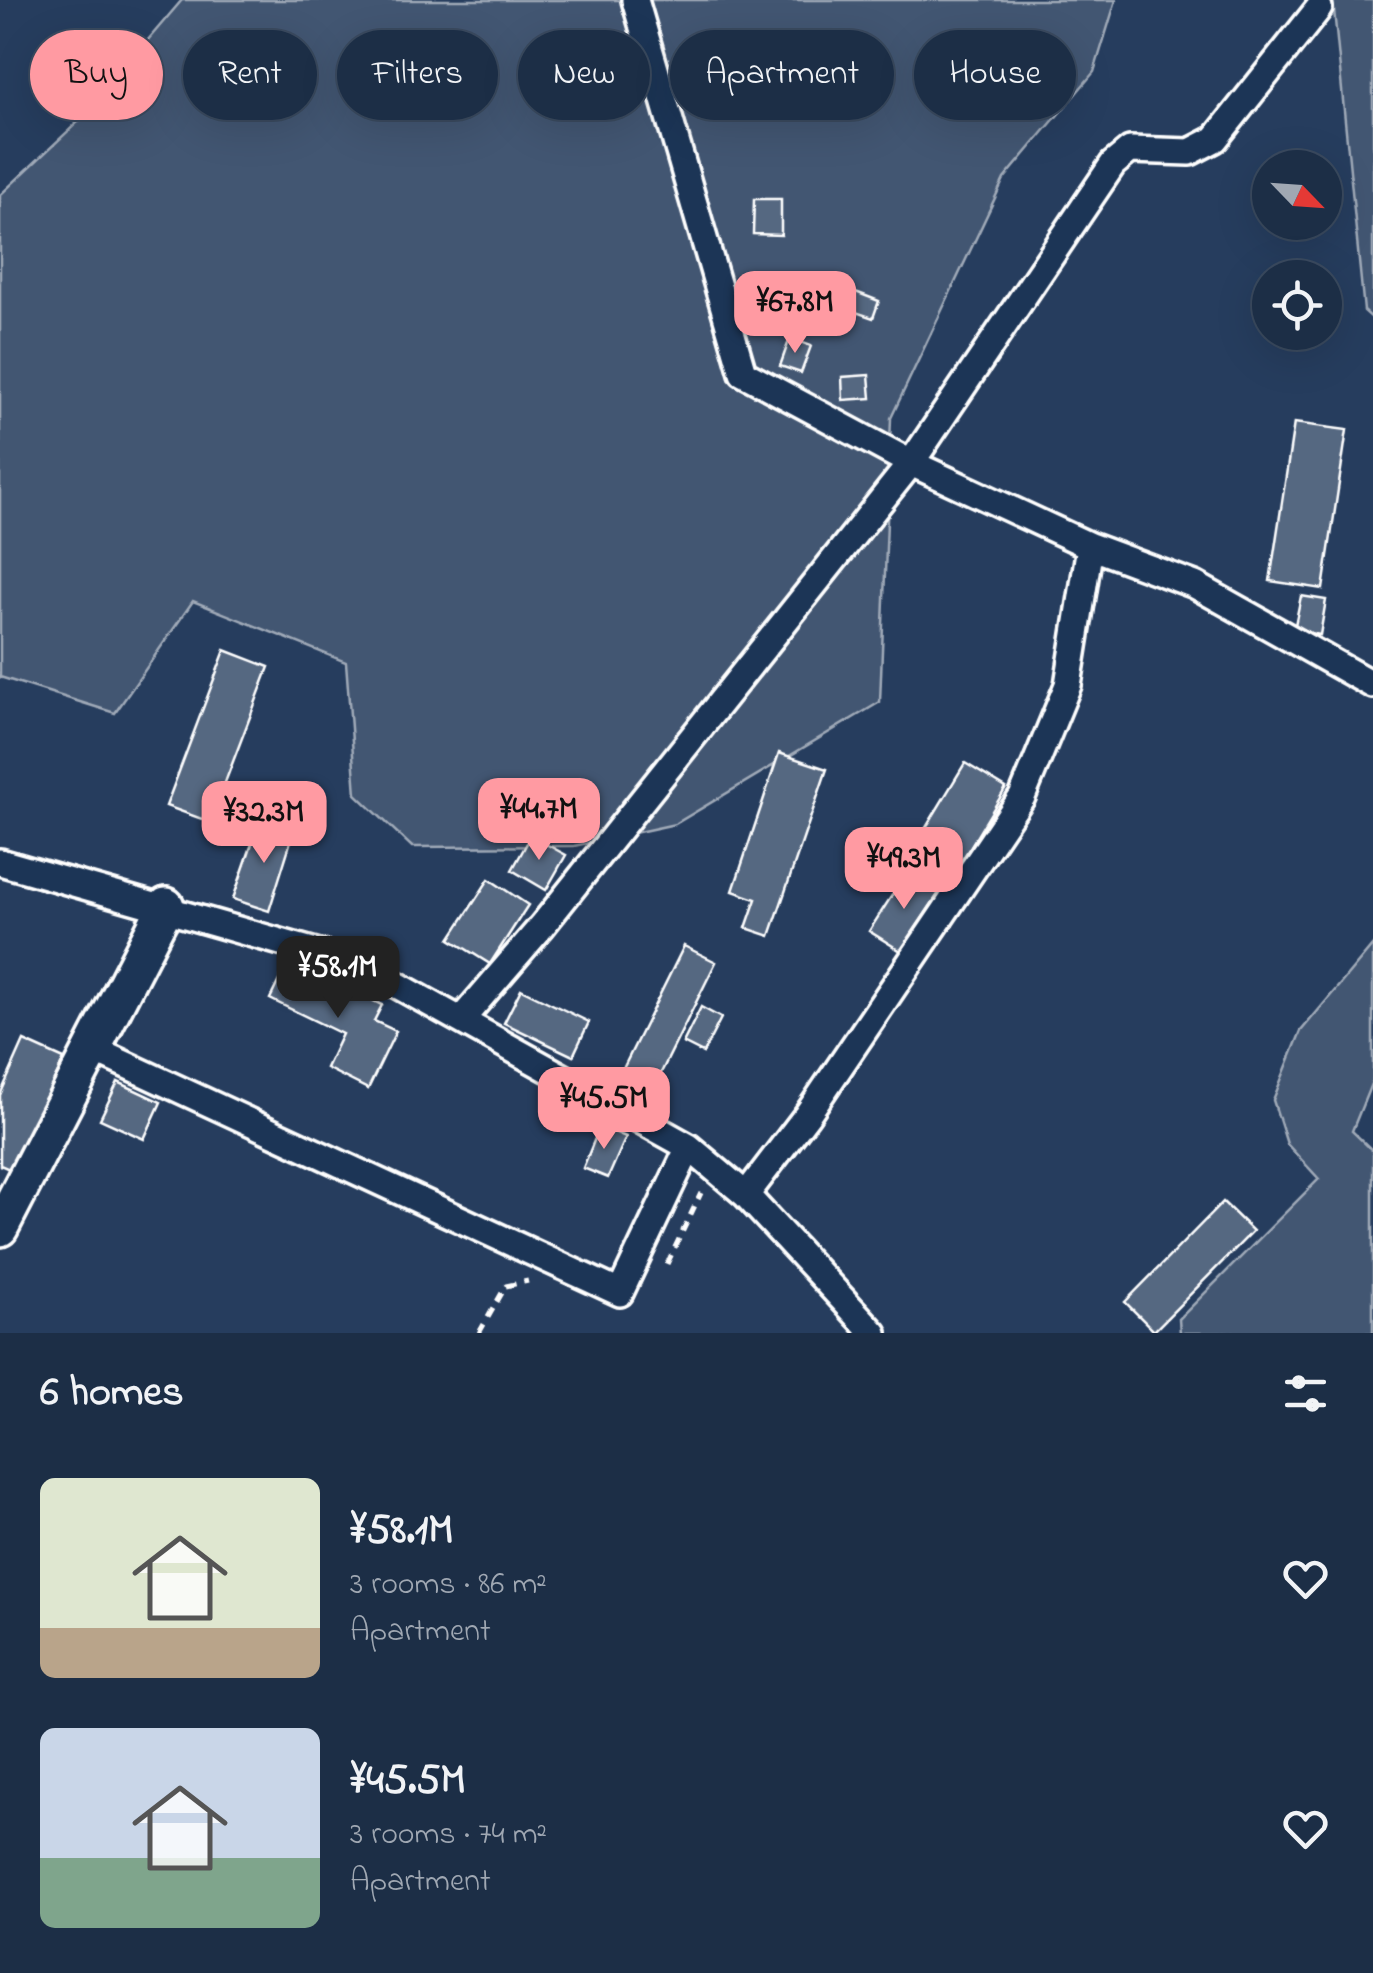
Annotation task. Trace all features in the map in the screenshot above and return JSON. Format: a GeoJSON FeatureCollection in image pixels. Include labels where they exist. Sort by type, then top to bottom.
{"type":"FeatureCollection","features":[{"type":"Feature","properties":{"kind":"street"},"geometry":{"type":"LineString","coordinates":[[635,0],[743,373],[912,463],[1090,546],[1195,584],[1373,685]]}},
{"type":"Feature","properties":{"kind":"street"},"geometry":{"type":"LineString","coordinates":[[461,1020],[542,926],[912,463],[1114,164],[1130,150],[1190,152],[1215,138],[1320,8]]}},
{"type":"Feature","properties":{"kind":"street"},"geometry":{"type":"LineString","coordinates":[[746,1195],[808,1115],[1022,797],[1068,684],[1090,546]]}},
{"type":"Feature","properties":{"kind":"street"},"geometry":{"type":"LineString","coordinates":[[0,862],[166,906],[362,965],[689,1147],[746,1195],[874,1333]]}},
{"type":"Feature","properties":{"kind":"street"},"geometry":{"type":"LineString","coordinates":[[0,1228],[166,906]]}},
{"type":"Feature","properties":{"kind":"street"},"geometry":{"type":"LineString","coordinates":[[92,1049],[620,1293],[689,1147]]}},
{"type":"Feature","properties":{"kind":"shaded area"},"geometry":{"type":"Polygon","coordinates":[[[182,0],[1116,0],[1094,72],[1076,93],[1076,30],[914,30],[914,120],[1054,120],[1004,179],[891,418],[880,702],[675,824],[574,846],[412,847],[356,794],[346,662],[193,601],[115,713],[0,677],[0,195],[80,120],[163,120],[163,30],[156,30],[182,0]]]}},
{"type":"Feature","properties":{"kind":"shaded area"},"geometry":{"type":"Polygon","coordinates":[[[1333,0],[1373,0],[1373,319],[1364,311],[1333,0]]]}},
{"type":"Feature","properties":{"kind":"shaded area"},"geometry":{"type":"Polygon","coordinates":[[[1373,945],[1373,1079],[1352,1131],[1373,1151],[1373,1333],[1180,1333],[1179,1319],[1319,1179],[1287,1144],[1273,1100],[1301,1031],[1373,945]]]}},
{"type":"Feature","properties":{"kind":"building"},"geometry":{"type":"Polygon","coordinates":[[[754,199],[781,199],[781,235],[753,234],[754,199]]]}},
{"type":"Feature","properties":{"kind":"building"},"geometry":{"type":"Polygon","coordinates":[[[853,291],[879,301],[873,318],[847,309],[853,291]]]}},
{"type":"Feature","properties":{"kind":"building"},"geometry":{"type":"Polygon","coordinates":[[[790,338],[811,346],[801,373],[780,366],[790,338]]]}},
{"type":"Feature","properties":{"kind":"building"},"geometry":{"type":"Polygon","coordinates":[[[869,375],[871,398],[843,400],[842,377],[869,375]]]}},
{"type":"Feature","properties":{"kind":"building"},"geometry":{"type":"Polygon","coordinates":[[[1294,423],[1347,430],[1323,589],[1270,581],[1294,423]]]}},
{"type":"Feature","properties":{"kind":"building"},"geometry":{"type":"Polygon","coordinates":[[[1301,596],[1326,600],[1320,635],[1294,630],[1301,596]]]}},
{"type":"Feature","properties":{"kind":"building"},"geometry":{"type":"Polygon","coordinates":[[[225,650],[269,667],[210,822],[166,806],[225,650]]]}},
{"type":"Feature","properties":{"kind":"building"},"geometry":{"type":"Polygon","coordinates":[[[779,753],[827,769],[770,936],[746,928],[756,899],[733,891],[779,753]]]}},
{"type":"Feature","properties":{"kind":"building"},"geometry":{"type":"Polygon","coordinates":[[[965,763],[1006,788],[954,874],[913,849],[965,763]]]}},
{"type":"Feature","properties":{"kind":"building"},"geometry":{"type":"Polygon","coordinates":[[[260,820],[294,831],[269,911],[233,899],[260,820]]]}},
{"type":"Feature","properties":{"kind":"building"},"geometry":{"type":"Polygon","coordinates":[[[531,836],[566,855],[546,890],[512,870],[531,836]]]}},
{"type":"Feature","properties":{"kind":"building"},"geometry":{"type":"Polygon","coordinates":[[[907,872],[939,893],[901,951],[869,931],[907,872]]]}},
{"type":"Feature","properties":{"kind":"building"},"geometry":{"type":"Polygon","coordinates":[[[489,879],[528,905],[490,964],[450,939],[489,879]]]}},
{"type":"Feature","properties":{"kind":"building"},"geometry":{"type":"Polygon","coordinates":[[[684,946],[716,962],[649,1097],[617,1081],[684,946]]]}},
{"type":"Feature","properties":{"kind":"building"},"geometry":{"type":"Polygon","coordinates":[[[289,960],[382,1005],[374,1021],[396,1031],[368,1089],[326,1068],[342,1034],[270,999],[289,960]]]}},
{"type":"Feature","properties":{"kind":"building"},"geometry":{"type":"Polygon","coordinates":[[[521,989],[589,1022],[573,1056],[504,1023],[521,989]]]}},
{"type":"Feature","properties":{"kind":"building"},"geometry":{"type":"Polygon","coordinates":[[[701,1007],[721,1018],[703,1053],[683,1043],[701,1007]]]}},
{"type":"Feature","properties":{"kind":"building"},"geometry":{"type":"Polygon","coordinates":[[[24,1041],[64,1059],[14,1171],[0,1165],[0,1095],[24,1041]]]}},
{"type":"Feature","properties":{"kind":"building"},"geometry":{"type":"Polygon","coordinates":[[[118,1082],[161,1102],[144,1139],[100,1119],[118,1082]]]}},
{"type":"Feature","properties":{"kind":"building"},"geometry":{"type":"Polygon","coordinates":[[[600,1126],[626,1137],[608,1178],[583,1168],[600,1126]]]}},
{"type":"Feature","properties":{"kind":"building"},"geometry":{"type":"Polygon","coordinates":[[[1223,1202],[1253,1231],[1154,1331],[1125,1302],[1223,1202]]]}}]}
